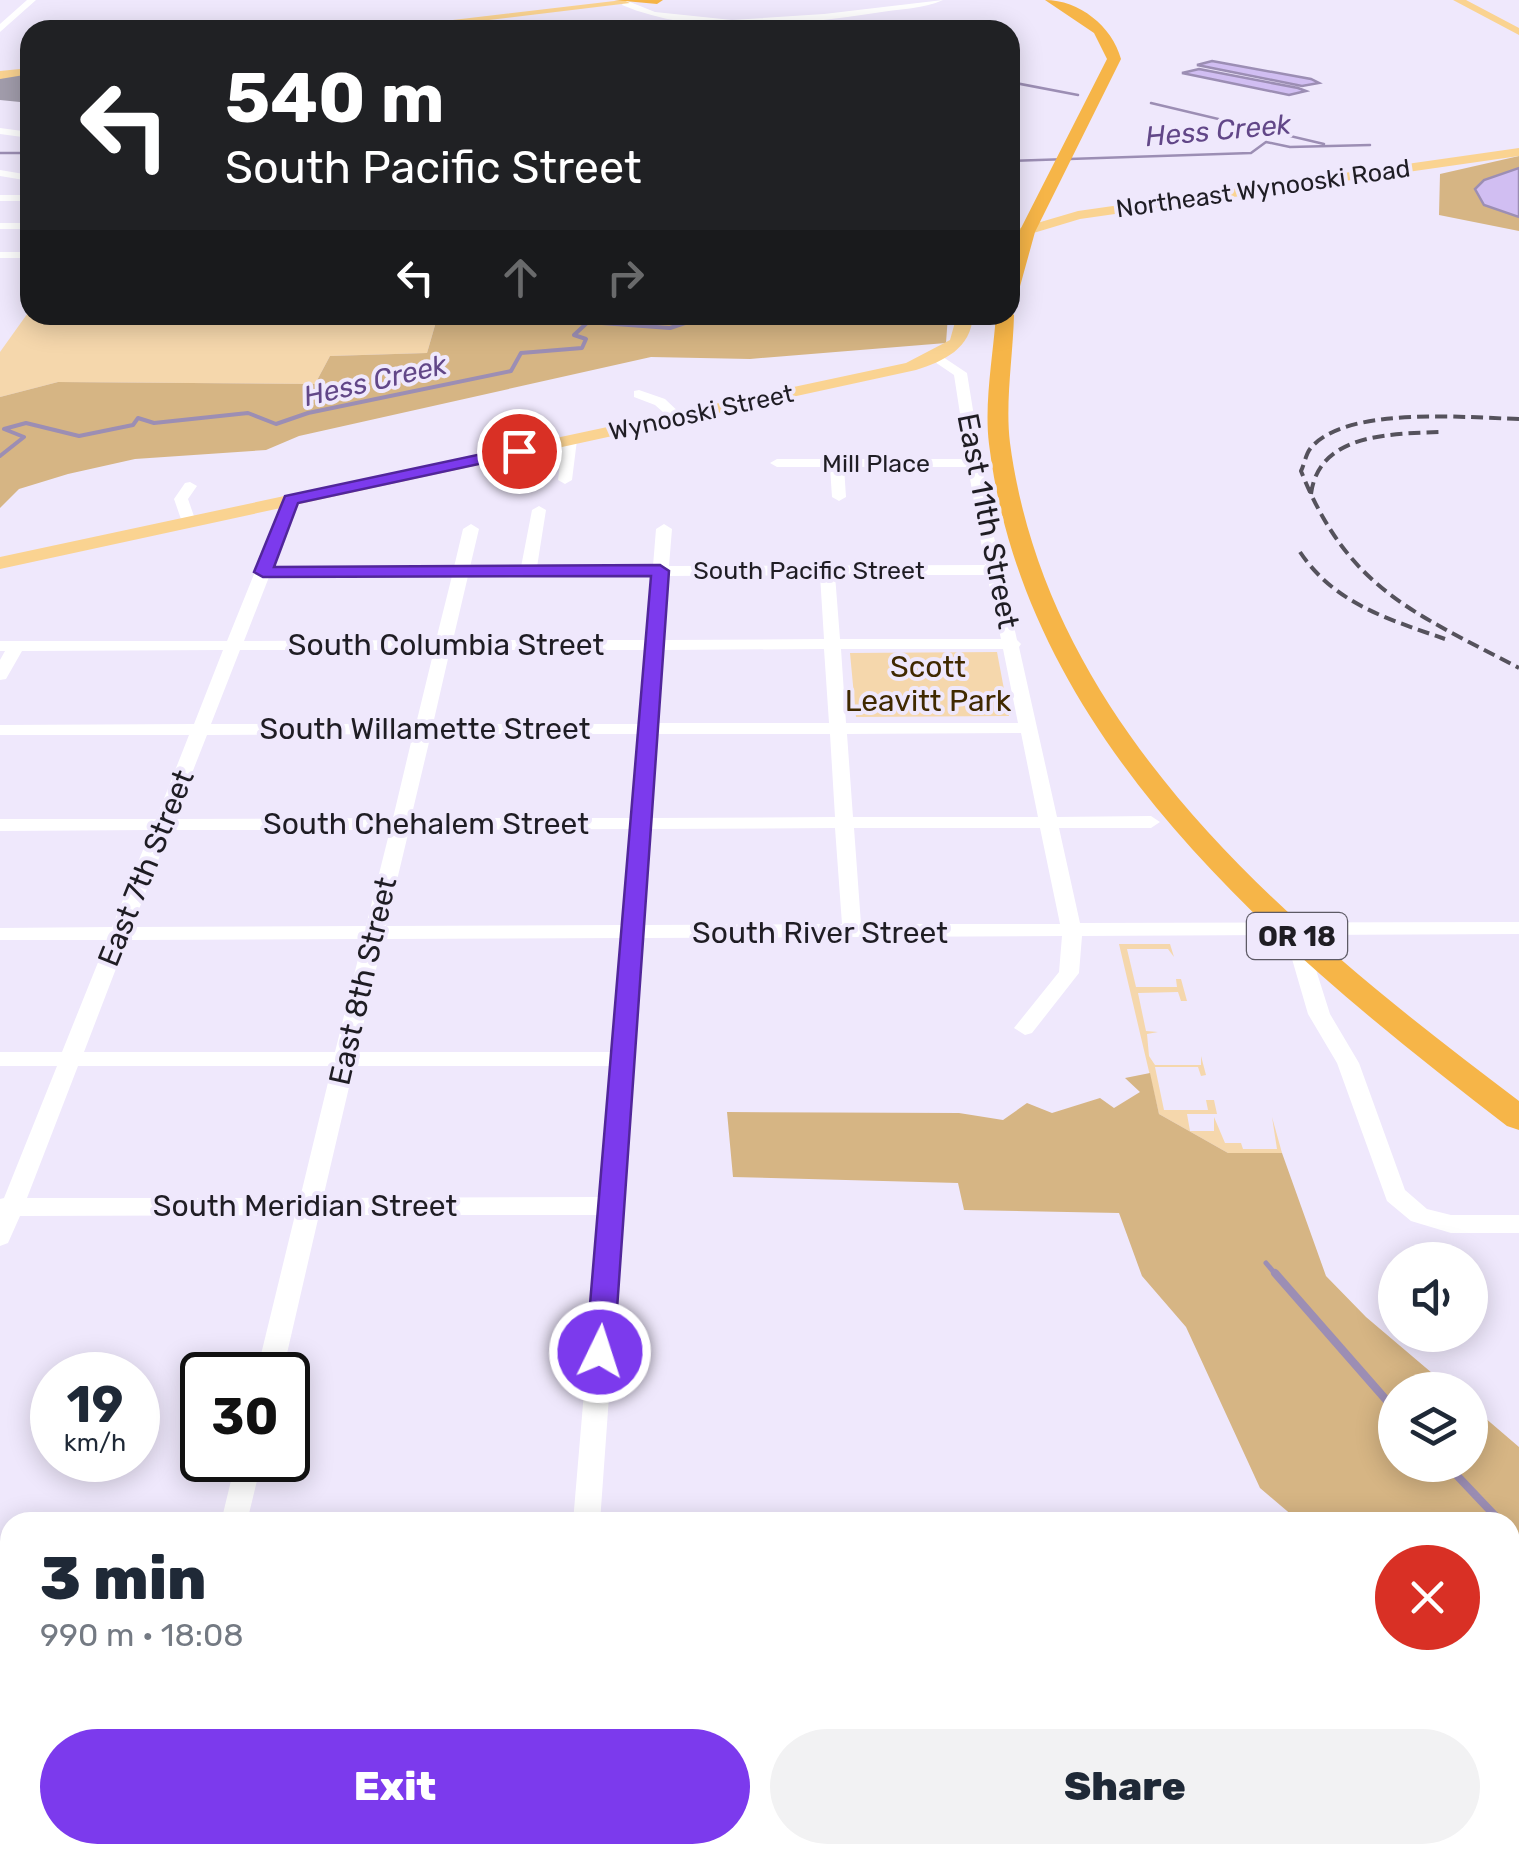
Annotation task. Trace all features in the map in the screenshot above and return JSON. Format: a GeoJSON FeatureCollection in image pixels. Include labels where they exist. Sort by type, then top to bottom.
{"type":"FeatureCollection","features":[{"type":"Feature","properties":{"kind":"highway"},"geometry":{"type":"LineString","coordinates":[[623,2],[657,0]]}},
{"type":"Feature","properties":{"kind":"highway"},"geometry":{"type":"LineString","coordinates":[[1020,261],[1037,212],[1109,76],[1113,50],[1090,22],[1051,0]]}},
{"type":"Feature","properties":{"kind":"highway","name":"OR 18"},"geometry":{"type":"LineString","coordinates":[[1004,325],[998,408],[1002,468],[1015,535],[1046,616],[1106,722],[1210,849],[1299,938],[1377,1007],[1519,1118]]}},
{"type":"Feature","properties":{"kind":"main road"},"geometry":{"type":"LineString","coordinates":[[1458,0],[1519,32]]}},
{"type":"Feature","properties":{"kind":"main road"},"geometry":{"type":"LineString","coordinates":[[463,20],[623,2]]}},
{"type":"Feature","properties":{"kind":"main road"},"geometry":{"type":"LineString","coordinates":[[477,20],[623,2]]}},
{"type":"Feature","properties":{"kind":"main road","name":"Northeast Wynooski Road"},"geometry":{"type":"LineString","coordinates":[[1020,232],[1096,212],[1519,152]]}},
{"type":"Feature","properties":{"kind":"main road"},"geometry":{"type":"LineString","coordinates":[[937,357],[960,339],[964,325]]}},
{"type":"Feature","properties":{"kind":"main road","name":"Wynooski Street"},"geometry":{"type":"LineString","coordinates":[[0,563],[910,367],[937,357]]}},
{"type":"Feature","properties":{"kind":"street"},"geometry":{"type":"LineString","coordinates":[[0,29],[32,0]]}},
{"type":"Feature","properties":{"kind":"street"},"geometry":{"type":"LineString","coordinates":[[803,20],[939,0]]}},
{"type":"Feature","properties":{"kind":"street"},"geometry":{"type":"LineString","coordinates":[[623,2],[650,16],[675,20]]}},
{"type":"Feature","properties":{"kind":"street"},"geometry":{"type":"LineString","coordinates":[[17,270],[20,266]]}},
{"type":"Feature","properties":{"kind":"street","name":"East 11th Street"},"geometry":{"type":"LineString","coordinates":[[937,357],[960,373],[996,570],[1072,931]]}},
{"type":"Feature","properties":{"kind":"street"},"geometry":{"type":"LineString","coordinates":[[639,394],[660,402],[677,417]]}},
{"type":"Feature","properties":{"kind":"street"},"geometry":{"type":"LineString","coordinates":[[565,480],[570,440]]}},
{"type":"Feature","properties":{"kind":"street","name":"Mill Place"},"geometry":{"type":"LineString","coordinates":[[777,462],[975,464]]}},
{"type":"Feature","properties":{"kind":"street"},"geometry":{"type":"LineString","coordinates":[[837,463],[839,497]]}},
{"type":"Feature","properties":{"kind":"street"},"geometry":{"type":"LineString","coordinates":[[189,522],[181,499],[190,486]]}},
{"type":"Feature","properties":{"kind":"street","name":"East 7th Street"},"geometry":{"type":"LineString","coordinates":[[0,1237],[6,1207],[70,1060],[291,500]]}},
{"type":"Feature","properties":{"kind":"street"},"geometry":{"type":"LineString","coordinates":[[528,571],[538,510]]}},
{"type":"Feature","properties":{"kind":"street"},"geometry":{"type":"LineString","coordinates":[[588,1512],[664,528]]}},
{"type":"Feature","properties":{"kind":"street","name":"East 8th Street"},"geometry":{"type":"LineString","coordinates":[[274,1352],[471,529]]}},
{"type":"Feature","properties":{"kind":"street"},"geometry":{"type":"LineString","coordinates":[[827,570],[852,932]]}},
{"type":"Feature","properties":{"kind":"street","name":"South Pacific Street"},"geometry":{"type":"LineString","coordinates":[[263,572],[996,570]]}},
{"type":"Feature","properties":{"kind":"street","name":"South Columbia Street"},"geometry":{"type":"LineString","coordinates":[[8,646],[1012,644]]}},
{"type":"Feature","properties":{"kind":"street"},"geometry":{"type":"LineString","coordinates":[[0,675],[8,646]]}},
{"type":"Feature","properties":{"kind":"street","name":"South Willamette Street"},"geometry":{"type":"LineString","coordinates":[[0,730],[1030,728]]}},
{"type":"Feature","properties":{"kind":"street","name":"South Chehalem Street"},"geometry":{"type":"LineString","coordinates":[[0,825],[1152,822]]}},
{"type":"Feature","properties":{"kind":"street","name":"South River Street"},"geometry":{"type":"LineString","coordinates":[[0,934],[1519,928]]}},
{"type":"Feature","properties":{"kind":"street"},"geometry":{"type":"LineString","coordinates":[[1294,930],[1319,1014],[1348,1063],[1394,1194],[1418,1215],[1451,1224],[1519,1224]]}},
{"type":"Feature","properties":{"kind":"street"},"geometry":{"type":"LineString","coordinates":[[1025,1028],[1069,973],[1072,931]]}},
{"type":"Feature","properties":{"kind":"street"},"geometry":{"type":"LineString","coordinates":[[0,1060],[622,1059]]}},
{"type":"Feature","properties":{"kind":"street","name":"South Meridian Street"},"geometry":{"type":"LineString","coordinates":[[6,1207],[611,1206]]}},
{"type":"Feature","properties":{"kind":"street"},"geometry":{"type":"LineString","coordinates":[[236,1512],[243,1482]]}},
{"type":"Feature","properties":{"kind":"green space"},"geometry":{"type":"Polygon","coordinates":[[[20,324],[435,325],[427,353],[330,356],[315,384],[58,382],[0,397],[0,352],[20,324]]]}},
{"type":"Feature","properties":{"kind":"green space","name":"Scott Leavitt Park"},"geometry":{"type":"Polygon","coordinates":[[[997,652],[1009,716],[856,717],[850,653],[997,652]]]}},
{"type":"Feature","properties":{"kind":"green space"},"geometry":{"type":"Polygon","coordinates":[[[1119,944],[1170,944],[1174,957],[1168,949],[1127,949],[1136,987],[1177,987],[1176,979],[1181,979],[1187,1001],[1181,1001],[1178,992],[1138,993],[1146,1031],[1158,1032],[1147,1034],[1149,1056],[1155,1065],[1201,1065],[1201,1056],[1206,1075],[1201,1076],[1198,1067],[1155,1067],[1164,1110],[1208,1110],[1206,1100],[1214,1100],[1217,1114],[1187,1114],[1190,1131],[1214,1131],[1214,1117],[1225,1143],[1241,1143],[1243,1149],[1277,1149],[1272,1117],[1282,1153],[1228,1153],[1159,1114],[1119,944]]]}},
{"type":"Feature","properties":{"kind":"shaded area"},"geometry":{"type":"Polygon","coordinates":[[[1212,61],[1319,83],[1302,86],[1197,65],[1212,61]]]}},
{"type":"Feature","properties":{"kind":"shaded area"},"geometry":{"type":"Polygon","coordinates":[[[1199,69],[1306,91],[1289,95],[1182,73],[1199,69]]]}},
{"type":"Feature","properties":{"kind":"shaded area"},"geometry":{"type":"Polygon","coordinates":[[[1519,156],[1519,231],[1439,215],[1440,174],[1519,156]]]}},
{"type":"Feature","properties":{"kind":"shaded area"},"geometry":{"type":"Polygon","coordinates":[[[1519,168],[1519,217],[1484,205],[1475,189],[1484,180],[1519,168]]]}},
{"type":"Feature","properties":{"kind":"shaded area"},"geometry":{"type":"Polygon","coordinates":[[[435,325],[947,325],[946,343],[750,359],[651,357],[299,436],[266,450],[135,459],[68,474],[19,489],[0,508],[0,397],[58,382],[315,384],[330,356],[427,353],[435,325]]]}},
{"type":"Feature","properties":{"kind":"shaded area"},"geometry":{"type":"Polygon","coordinates":[[[1150,1073],[1159,1114],[1228,1153],[1282,1153],[1326,1276],[1378,1327],[1378,1352],[1407,1352],[1431,1372],[1378,1372],[1378,1482],[1488,1482],[1488,1420],[1519,1447],[1519,1512],[1288,1512],[1260,1488],[1186,1327],[1142,1276],[1119,1213],[964,1210],[958,1183],[733,1177],[727,1112],[959,1113],[1003,1120],[1027,1103],[1052,1113],[1100,1098],[1114,1108],[1140,1092],[1125,1078],[1150,1073]]]}},
{"type":"Feature","properties":{"kind":"waterway"},"geometry":{"type":"LineString","coordinates":[[1020,84],[1078,95]]}},
{"type":"Feature","properties":{"kind":"waterway"},"geometry":{"type":"LineString","coordinates":[[1151,103],[1324,144]]}},
{"type":"Feature","properties":{"kind":"waterway","name":"Hess Creek"},"geometry":{"type":"LineString","coordinates":[[1020,161],[1251,153],[1266,142],[1290,147],[1370,145]]}},
{"type":"Feature","properties":{"kind":"waterway"},"geometry":{"type":"LineString","coordinates":[[0,153],[20,153]]}},
{"type":"Feature","properties":{"kind":"waterway","name":"Hess Creek"},"geometry":{"type":"LineString","coordinates":[[0,456],[24,437],[4,429],[26,423],[79,436],[133,425],[138,418],[154,423],[248,413],[276,424],[308,413],[511,371],[521,353],[582,348],[586,339],[574,335],[585,325]]}},
{"type":"Feature","properties":{"kind":"waterway","name":"Hess Creek"},"geometry":{"type":"LineString","coordinates":[[629,325],[679,325]]}},
{"type":"Feature","properties":{"kind":"waterway"},"geometry":{"type":"LineString","coordinates":[[1266,1263],[1277,1276]]}},
{"type":"Feature","properties":{"kind":"waterway"},"geometry":{"type":"LineString","coordinates":[[1275,1273],[1378,1391]]}},
{"type":"Feature","properties":{"kind":"waterway"},"geometry":{"type":"LineString","coordinates":[[1463,1482],[1492,1512]]}},
{"type":"Feature","properties":{"kind":"taxiway"},"geometry":{"type":"LineString","coordinates":[[5,86],[11,81],[20,81]]}},
{"type":"Feature","properties":{"kind":"runway"},"geometry":{"type":"LineString","coordinates":[[5,86],[20,87]]}},
{"type":"Feature","properties":{"kind":"railway"},"geometry":{"type":"LineString","coordinates":[[1311,493],[1301,471],[1310,449],[1327,435],[1350,426],[1409,417],[1519,419]]}},
{"type":"Feature","properties":{"kind":"railway"},"geometry":{"type":"LineString","coordinates":[[1311,493],[1317,474],[1342,448],[1380,436],[1440,432]]}},
{"type":"Feature","properties":{"kind":"railway"},"geometry":{"type":"LineString","coordinates":[[1311,493],[1340,544],[1388,593],[1519,668]]}},
{"type":"Feature","properties":{"kind":"railway"},"geometry":{"type":"LineString","coordinates":[[1300,552],[1329,585],[1346,597],[1383,616],[1445,639]]}},
{"type":"Feature","properties":{"kind":"route"},"geometry":{"type":"LineString","coordinates":[[519,451],[291,500],[263,572],[660,571],[600,1352]]}}]}
